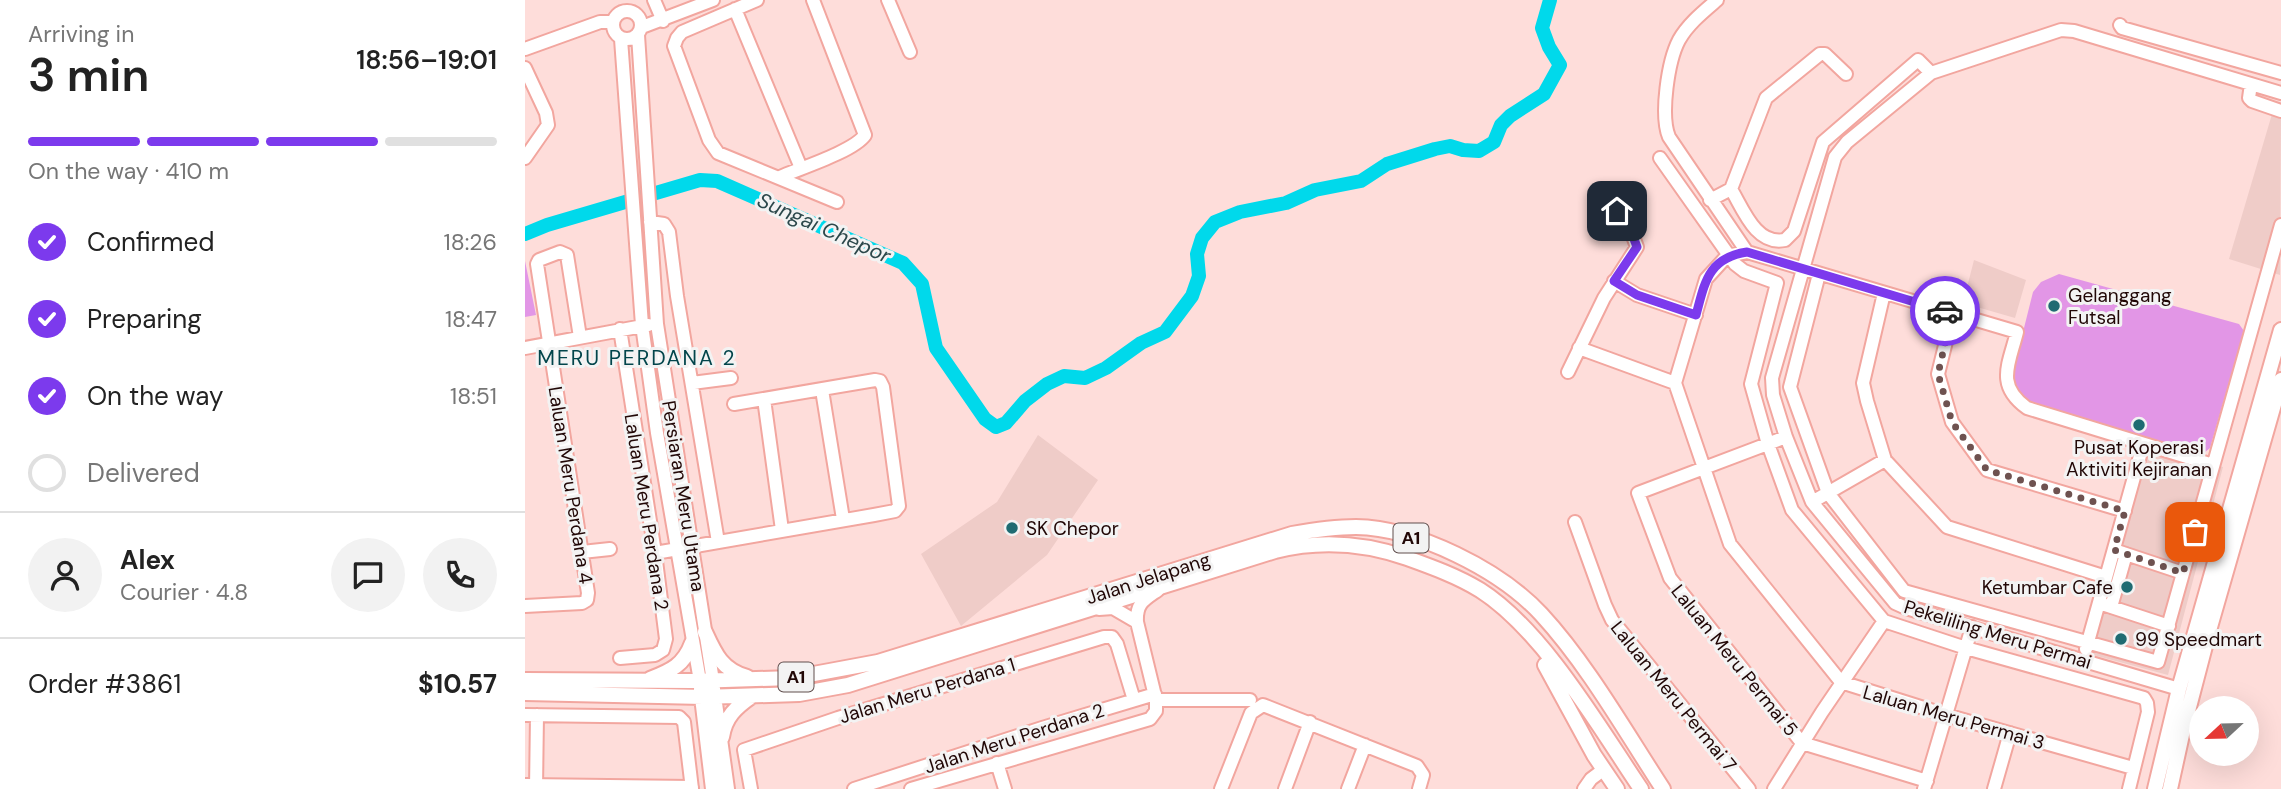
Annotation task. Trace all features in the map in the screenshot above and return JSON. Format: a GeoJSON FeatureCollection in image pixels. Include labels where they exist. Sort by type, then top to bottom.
{"type":"FeatureCollection","features":[{"type":"Feature","properties":{"kind":"main road"},"geometry":{"type":"LineString","coordinates":[[2155,789],[2179,689],[2281,330]]}},
{"type":"Feature","properties":{"kind":"main road"},"geometry":{"type":"LineString","coordinates":[[2244,458],[2275,406],[2271,363]]}},
{"type":"Feature","properties":{"kind":"main road"},"geometry":{"type":"LineString","coordinates":[[2171,789],[2183,730],[2210,627],[2281,380]]}},
{"type":"Feature","properties":{"kind":"main road"},"geometry":{"type":"LineString","coordinates":[[2261,454],[2272,433],[2281,427]]}},
{"type":"Feature","properties":{"kind":"main road","name":"Jalan Jelapang"},"geometry":{"type":"LineString","coordinates":[[525,680],[643,682],[792,678],[878,662],[1293,534],[1359,527],[1385,531],[1443,549],[1492,573],[1527,601],[1563,640],[1663,789]]}},
{"type":"Feature","properties":{"kind":"main road","name":"Jalan Jelapang"},"geometry":{"type":"LineString","coordinates":[[525,693],[708,697],[799,694],[848,685],[1296,546],[1345,545],[1394,554],[1434,567],[1482,592],[1515,620],[1557,668],[1641,789]]}},
{"type":"Feature","properties":{"kind":"main road"},"geometry":{"type":"LineString","coordinates":[[1515,620],[1548,670],[1603,770],[1617,789]]}},
{"type":"Feature","properties":{"kind":"main road"},"geometry":{"type":"LineString","coordinates":[[705,632],[718,660],[727,669],[758,680]]}},
{"type":"Feature","properties":{"kind":"main road"},"geometry":{"type":"LineString","coordinates":[[643,682],[674,669],[687,657],[692,643]]}},
{"type":"Feature","properties":{"kind":"main road","name":"Persiaran Meru Utama"},"geometry":{"type":"LineString","coordinates":[[706,681],[721,743],[727,789]]}},
{"type":"Feature","properties":{"kind":"main road"},"geometry":{"type":"LineString","coordinates":[[721,743],[728,717],[738,705],[753,695]]}},
{"type":"Feature","properties":{"kind":"main road"},"geometry":{"type":"LineString","coordinates":[[664,696],[690,706],[703,721],[707,733]]}},
{"type":"Feature","properties":{"kind":"main road","name":"Persiaran Meru Utama"},"geometry":{"type":"LineString","coordinates":[[708,697],[707,733],[713,789]]}},
{"type":"Feature","properties":{"kind":"street","name":"Persiaran Meru Utama"},"geometry":{"type":"LineString","coordinates":[[632,0],[639,26],[657,324],[705,632],[706,681]]}},
{"type":"Feature","properties":{"kind":"street"},"geometry":{"type":"LineString","coordinates":[[654,0],[663,21]]}},
{"type":"Feature","properties":{"kind":"street"},"geometry":{"type":"LineString","coordinates":[[617,11],[614,32],[621,39],[630,40],[639,26],[663,21],[713,0]]}},
{"type":"Feature","properties":{"kind":"street"},"geometry":{"type":"LineString","coordinates":[[757,0],[682,32],[674,46],[709,140],[718,153],[837,202]]}},
{"type":"Feature","properties":{"kind":"street"},"geometry":{"type":"LineString","coordinates":[[780,177],[861,141],[865,135],[813,0]]}},
{"type":"Feature","properties":{"kind":"street"},"geometry":{"type":"LineString","coordinates":[[888,0],[910,52]]}},
{"type":"Feature","properties":{"kind":"street"},"geometry":{"type":"LineString","coordinates":[[1717,0],[1689,25],[1678,42],[1671,64],[1665,111],[1669,137],[1747,252]]}},
{"type":"Feature","properties":{"kind":"street"},"geometry":{"type":"LineString","coordinates":[[735,9],[801,168]]}},
{"type":"Feature","properties":{"kind":"street"},"geometry":{"type":"LineString","coordinates":[[525,49],[600,22],[617,11],[628,11],[639,26]]}},
{"type":"Feature","properties":{"kind":"street"},"geometry":{"type":"LineString","coordinates":[[2120,25],[2122,28],[2281,74]]}},
{"type":"Feature","properties":{"kind":"street"},"geometry":{"type":"LineString","coordinates":[[1731,189],[1761,234],[1769,240],[1785,240],[1794,231],[1823,142],[1918,60],[1931,73],[2061,30],[2281,93]]}},
{"type":"Feature","properties":{"kind":"street","name":"Persiaran Meru Utama"},"geometry":{"type":"LineString","coordinates":[[621,39],[642,325],[692,643],[706,681]]}},
{"type":"Feature","properties":{"kind":"street"},"geometry":{"type":"LineString","coordinates":[[1710,200],[1731,189],[1766,98],[1819,54],[1825,54],[1846,74]]}},
{"type":"Feature","properties":{"kind":"street"},"geometry":{"type":"LineString","coordinates":[[525,69],[546,113],[548,125],[526,157]]}},
{"type":"Feature","properties":{"kind":"street","name":"Pekeliling Meru Permai"},"geometry":{"type":"LineString","coordinates":[[1931,73],[1839,150],[1835,157],[1772,378],[1773,395],[1786,437],[1812,502],[1895,603],[2179,689]]}},
{"type":"Feature","properties":{"kind":"street"},"geometry":{"type":"LineString","coordinates":[[2251,84],[2249,98],[2252,101],[2281,111]]}},
{"type":"Feature","properties":{"kind":"street"},"geometry":{"type":"LineString","coordinates":[[1660,158],[1727,256],[1744,271],[1777,283],[1751,384],[1791,510],[1884,621],[1966,648],[2144,698],[2148,712],[2129,789]]}},
{"type":"Feature","properties":{"kind":"street"},"geometry":{"type":"LineString","coordinates":[[1568,372],[1614,281],[1637,247],[1631,231],[1617,211]]}},
{"type":"Feature","properties":{"kind":"street"},"geometry":{"type":"LineString","coordinates":[[650,219],[664,224],[669,232],[718,542]]}},
{"type":"Feature","properties":{"kind":"street"},"geometry":{"type":"LineString","coordinates":[[2105,605],[2169,626],[2281,225]]}},
{"type":"Feature","properties":{"kind":"street","name":"Laluan Meru Perdana 4"},"geometry":{"type":"LineString","coordinates":[[525,606],[582,603],[587,600],[588,593],[537,264],[539,260],[560,252],[567,255],[580,337]]}},
{"type":"Feature","properties":{"kind":"street"},"geometry":{"type":"LineString","coordinates":[[1579,348],[1675,383],[1706,279],[1727,256],[1747,252],[2017,332],[2006,380],[2021,404],[2143,445],[2213,465]]}},
{"type":"Feature","properties":{"kind":"street","name":"Pekeliling Meru Permai"},"geometry":{"type":"LineString","coordinates":[[1819,274],[1790,387],[1828,493],[1904,590],[2158,662],[2169,626]]}},
{"type":"Feature","properties":{"kind":"street"},"geometry":{"type":"LineString","coordinates":[[1614,281],[1637,295],[1696,315]]}},
{"type":"Feature","properties":{"kind":"street"},"geometry":{"type":"LineString","coordinates":[[1884,293],[1863,383],[1885,460],[1947,527],[2106,577]]}},
{"type":"Feature","properties":{"kind":"street"},"geometry":{"type":"LineString","coordinates":[[1952,313],[1938,374],[1952,422],[1987,470],[2125,511]]}},
{"type":"Feature","properties":{"kind":"street"},"geometry":{"type":"LineString","coordinates":[[525,348],[657,324]]}},
{"type":"Feature","properties":{"kind":"street","name":"Laluan Meru Perdana 2"},"geometry":{"type":"LineString","coordinates":[[620,329],[666,639],[663,650],[655,655],[621,658]]}},
{"type":"Feature","properties":{"kind":"street"},"geometry":{"type":"LineString","coordinates":[[692,383],[731,377]]}},
{"type":"Feature","properties":{"kind":"street"},"geometry":{"type":"LineString","coordinates":[[655,553],[895,511],[899,506],[880,381],[734,404]]}},
{"type":"Feature","properties":{"kind":"street","name":"Laluan Meru Permai 3"},"geometry":{"type":"LineString","coordinates":[[1675,383],[1730,544],[1842,682],[1946,715],[2133,768]]}},
{"type":"Feature","properties":{"kind":"street"},"geometry":{"type":"LineString","coordinates":[[822,390],[843,519]]}},
{"type":"Feature","properties":{"kind":"street"},"geometry":{"type":"LineString","coordinates":[[765,399],[782,530]]}},
{"type":"Feature","properties":{"kind":"street"},"geometry":{"type":"LineString","coordinates":[[1704,468],[1786,437]]}},
{"type":"Feature","properties":{"kind":"street"},"geometry":{"type":"LineString","coordinates":[[2083,660],[2105,605],[2120,552],[2125,511],[2143,445]]}},
{"type":"Feature","properties":{"kind":"street"},"geometry":{"type":"LineString","coordinates":[[1812,502],[1885,460]]}},
{"type":"Feature","properties":{"kind":"street","name":"Laluan Meru Permai 5"},"geometry":{"type":"LineString","coordinates":[[1704,468],[1638,493],[1670,578],[1802,743],[1925,785]]}},
{"type":"Feature","properties":{"kind":"street","name":"Laluan Meru Permai 7"},"geometry":{"type":"LineString","coordinates":[[1575,522],[1612,620],[1749,789]]}},
{"type":"Feature","properties":{"kind":"street"},"geometry":{"type":"LineString","coordinates":[[582,552],[610,549]]}},
{"type":"Feature","properties":{"kind":"street"},"geometry":{"type":"LineString","coordinates":[[2120,552],[2183,573]]}},
{"type":"Feature","properties":{"kind":"street"},"geometry":{"type":"LineString","coordinates":[[2105,605],[2106,577],[2120,552]]}},
{"type":"Feature","properties":{"kind":"street"},"geometry":{"type":"LineString","coordinates":[[911,789],[1150,719],[1156,711],[1155,697],[1136,611],[1142,602],[1167,584]]}},
{"type":"Feature","properties":{"kind":"street"},"geometry":{"type":"LineString","coordinates":[[1093,609],[1113,608],[1137,622]]}},
{"type":"Feature","properties":{"kind":"street"},"geometry":{"type":"LineString","coordinates":[[1774,789],[1884,621]]}},
{"type":"Feature","properties":{"kind":"street"},"geometry":{"type":"LineString","coordinates":[[1925,785],[1972,627]]}},
{"type":"Feature","properties":{"kind":"street","name":"Jalan Meru Perdana 1"},"geometry":{"type":"LineString","coordinates":[[751,789],[744,750],[838,718],[1104,637],[1112,638],[1117,644],[1134,700]]}},
{"type":"Feature","properties":{"kind":"street","name":"Jalan Meru Perdana 2"},"geometry":{"type":"LineString","coordinates":[[854,789],[1134,700],[1155,697],[1258,707],[1268,705],[1420,768],[1421,784]]}},
{"type":"Feature","properties":{"kind":"street"},"geometry":{"type":"LineString","coordinates":[[1221,789],[1250,706]]}},
{"type":"Feature","properties":{"kind":"street"},"geometry":{"type":"LineString","coordinates":[[531,715],[679,717],[684,722],[692,788],[532,786],[531,715]]}},
{"type":"Feature","properties":{"kind":"street"},"geometry":{"type":"LineString","coordinates":[[1285,789],[1310,722]]}},
{"type":"Feature","properties":{"kind":"street"},"geometry":{"type":"LineString","coordinates":[[1994,789],[2010,733]]}},
{"type":"Feature","properties":{"kind":"street"},"geometry":{"type":"LineString","coordinates":[[1348,789],[1365,745]]}},
{"type":"Feature","properties":{"kind":"street"},"geometry":{"type":"LineString","coordinates":[[951,757],[956,776]]}},
{"type":"Feature","properties":{"kind":"street"},"geometry":{"type":"LineString","coordinates":[[997,763],[1005,789]]}},
{"type":"Feature","properties":{"kind":"street"},"geometry":{"type":"LineString","coordinates":[[1584,789],[1591,779],[1603,770]]}},
{"type":"Feature","properties":{"kind":"shaded area"},"geometry":{"type":"Polygon","coordinates":[[[2275,104],[2281,106],[2280,275],[2229,259],[2275,104]]]}},
{"type":"Feature","properties":{"kind":"shaded area"},"geometry":{"type":"Polygon","coordinates":[[[1974,260],[2026,280],[2015,318],[1963,303],[1974,260]]]}},
{"type":"Feature","properties":{"kind":"shaded area"},"geometry":{"type":"Polygon","coordinates":[[[525,261],[536,315],[525,317],[525,261]]]}},
{"type":"Feature","properties":{"kind":"shaded area"},"geometry":{"type":"Polygon","coordinates":[[[2059,274],[2239,324],[2244,331],[2210,448],[2197,455],[2033,407],[2010,384],[2033,292],[2041,282],[2059,274]]]}},
{"type":"Feature","properties":{"kind":"shaded area","name":"SK Chepor"},"geometry":{"type":"Polygon","coordinates":[[[1038,435],[1098,480],[1047,555],[961,626],[921,554],[997,502],[1038,435]]]}},
{"type":"Feature","properties":{"kind":"shaded area"},"geometry":{"type":"Polygon","coordinates":[[[2142,445],[2223,467],[2168,675],[2086,653],[2142,445]]]}},
{"type":"Feature","properties":{"kind":"waterway","name":"Sungai Chepor"},"geometry":{"type":"LineString","coordinates":[[525,234],[547,225],[700,180],[717,181],[903,263],[922,284],[936,348],[985,419],[996,427],[1006,423],[1025,401],[1047,384],[1064,376],[1085,378],[1106,368],[1141,343],[1165,332],[1192,296],[1199,276],[1197,254],[1202,238],[1215,222],[1240,212],[1286,203],[1315,190],[1361,181],[1387,164],[1435,149],[1450,146],[1479,151],[1494,142],[1501,125],[1510,116],[1544,94],[1560,65],[1542,28],[1550,0]]}},
{"type":"Feature","properties":{"kind":"way so far"},"geometry":{"type":"LineString","coordinates":[[1945,311],[1952,313],[1938,374],[1952,422],[1987,470],[2125,511],[2114,550],[2183,573],[2195,532]]}},
{"type":"Feature","properties":{"kind":"place","name":"Gelanggang Futsal"},"geometry":{"type":"Point","coordinates":[2054,306]}},
{"type":"Feature","properties":{"kind":"place","name":"Pusat Koperasi Aktiviti Kejiranan"},"geometry":{"type":"Point","coordinates":[2139,425]}},
{"type":"Feature","properties":{"kind":"place","name":"SK Chepor"},"geometry":{"type":"Point","coordinates":[1012,528]}},
{"type":"Feature","properties":{"kind":"place","name":"Ketumbar Cafe"},"geometry":{"type":"Point","coordinates":[2127,587]}},
{"type":"Feature","properties":{"kind":"place","name":"99 Speedmart"},"geometry":{"type":"Point","coordinates":[2121,639]}},
{"type":"Feature","properties":{"kind":"district","name":"MERU PERDANA 2"},"geometry":{"type":"Point","coordinates":[637,358]}},
{"type":"Feature","properties":{"kind":"route"},"geometry":{"type":"LineString","coordinates":[[1617,211],[1636,239],[1637,247],[1614,281],[1637,295],[1696,315],[1711,270],[1727,256],[1747,252],[1945,311]]}}]}
